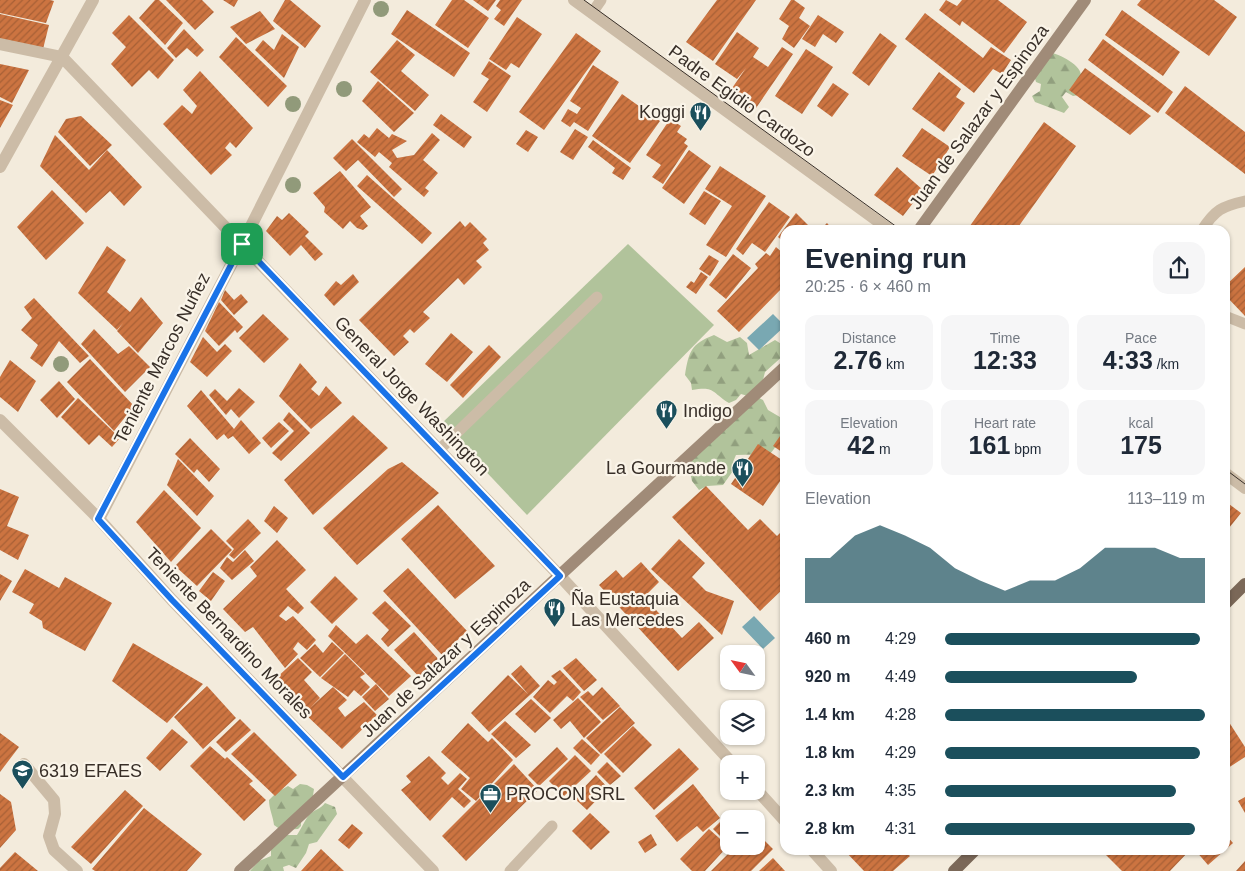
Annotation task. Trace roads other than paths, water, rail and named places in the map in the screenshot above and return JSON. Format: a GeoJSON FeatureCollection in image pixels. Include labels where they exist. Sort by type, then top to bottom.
{"type":"FeatureCollection","features":[{"type":"Feature","properties":{"kind":"main road"},"geometry":{"type":"LineString","coordinates":[[1230,599],[1245,584]]}},
{"type":"Feature","properties":{"kind":"main road"},"geometry":{"type":"LineString","coordinates":[[959,869],[971,855]]}},
{"type":"Feature","properties":{"kind":"street"},"geometry":{"type":"LineString","coordinates":[[0,167],[93,0]]}},
{"type":"Feature","properties":{"kind":"street","name":"Teniente Marcos Nuñez"},"geometry":{"type":"LineString","coordinates":[[98,519],[242,244],[365,0]]}},
{"type":"Feature","properties":{"kind":"street","name":"Padre Egidio Cardozo"},"geometry":{"type":"LineString","coordinates":[[574,0],[883,225]]}},
{"type":"Feature","properties":{"kind":"street","name":"Juan de Salazar y Espinoza"},"geometry":{"type":"LineString","coordinates":[[923,225],[1085,0]]}},
{"type":"Feature","properties":{"kind":"street"},"geometry":{"type":"LineString","coordinates":[[0,44],[62,57]]}},
{"type":"Feature","properties":{"kind":"street","name":"General Jorge Washington"},"geometry":{"type":"LineString","coordinates":[[62,57],[560,576],[725,755]]}},
{"type":"Feature","properties":{"kind":"street","name":"Juan de Salazar y Espinoza"},"geometry":{"type":"LineString","coordinates":[[240,871],[780,373]]}},
{"type":"Feature","properties":{"kind":"street","name":"Teniente Bernardino Morales"},"geometry":{"type":"LineString","coordinates":[[0,420],[98,519],[172,600],[433,871]]}},
{"type":"Feature","properties":{"kind":"street"},"geometry":{"type":"LineString","coordinates":[[1230,477],[1245,488]]}},
{"type":"Feature","properties":{"kind":"street"},"geometry":{"type":"LineString","coordinates":[[24,764],[54,800],[55,814],[49,836],[54,850],[77,871]]}},
{"type":"Feature","properties":{"kind":"street"},"geometry":{"type":"LineString","coordinates":[[765,799],[780,815]]}},
{"type":"Feature","properties":{"kind":"street"},"geometry":{"type":"LineString","coordinates":[[817,855],[831,871]]}},
{"type":"Feature","properties":{"kind":"lane"},"geometry":{"type":"LineString","coordinates":[[592,13],[601,0]]}},
{"type":"Feature","properties":{"kind":"lane"},"geometry":{"type":"LineString","coordinates":[[1205,225],[1211,216],[1229,205],[1245,201]]}},
{"type":"Feature","properties":{"kind":"lane"},"geometry":{"type":"LineString","coordinates":[[439,450],[597,297]]}},
{"type":"Feature","properties":{"kind":"lane"},"geometry":{"type":"LineString","coordinates":[[1230,318],[1245,324]]}},
{"type":"Feature","properties":{"kind":"lane"},"geometry":{"type":"LineString","coordinates":[[510,871],[552,826]]}},
{"type":"Feature","properties":{"kind":"water"},"geometry":{"type":"Polygon","coordinates":[[[773,314],[780,321],[780,331],[759,350],[747,338],[773,314]]]}},
{"type":"Feature","properties":{"kind":"water"},"geometry":{"type":"Polygon","coordinates":[[[754,616],[775,638],[765,647],[765,645],[759,645],[742,627],[754,616]]]}},
{"type":"Feature","properties":{"kind":"tram line"},"geometry":{"type":"LineString","coordinates":[[584,0],[894,225]]}},
{"type":"Feature","properties":{"kind":"tram line"},"geometry":{"type":"LineString","coordinates":[[1230,473],[1245,484]]}},
{"type":"Feature","properties":{"kind":"place","name":"Koggi"},"geometry":{"type":"Point","coordinates":[701,131]}},
{"type":"Feature","properties":{"kind":"place","name":"Indigo"},"geometry":{"type":"Point","coordinates":[667,430]}},
{"type":"Feature","properties":{"kind":"place","name":"La Gourmande"},"geometry":{"type":"Point","coordinates":[742,487]}},
{"type":"Feature","properties":{"kind":"place","name":"Ña Eustaquia Las Mercedes"},"geometry":{"type":"Point","coordinates":[555,628]}},
{"type":"Feature","properties":{"kind":"place","name":"6319 EFAES"},"geometry":{"type":"Point","coordinates":[23,790]}},
{"type":"Feature","properties":{"kind":"place","name":"PROCON SRL"},"geometry":{"type":"Point","coordinates":[490,813]}}]}
